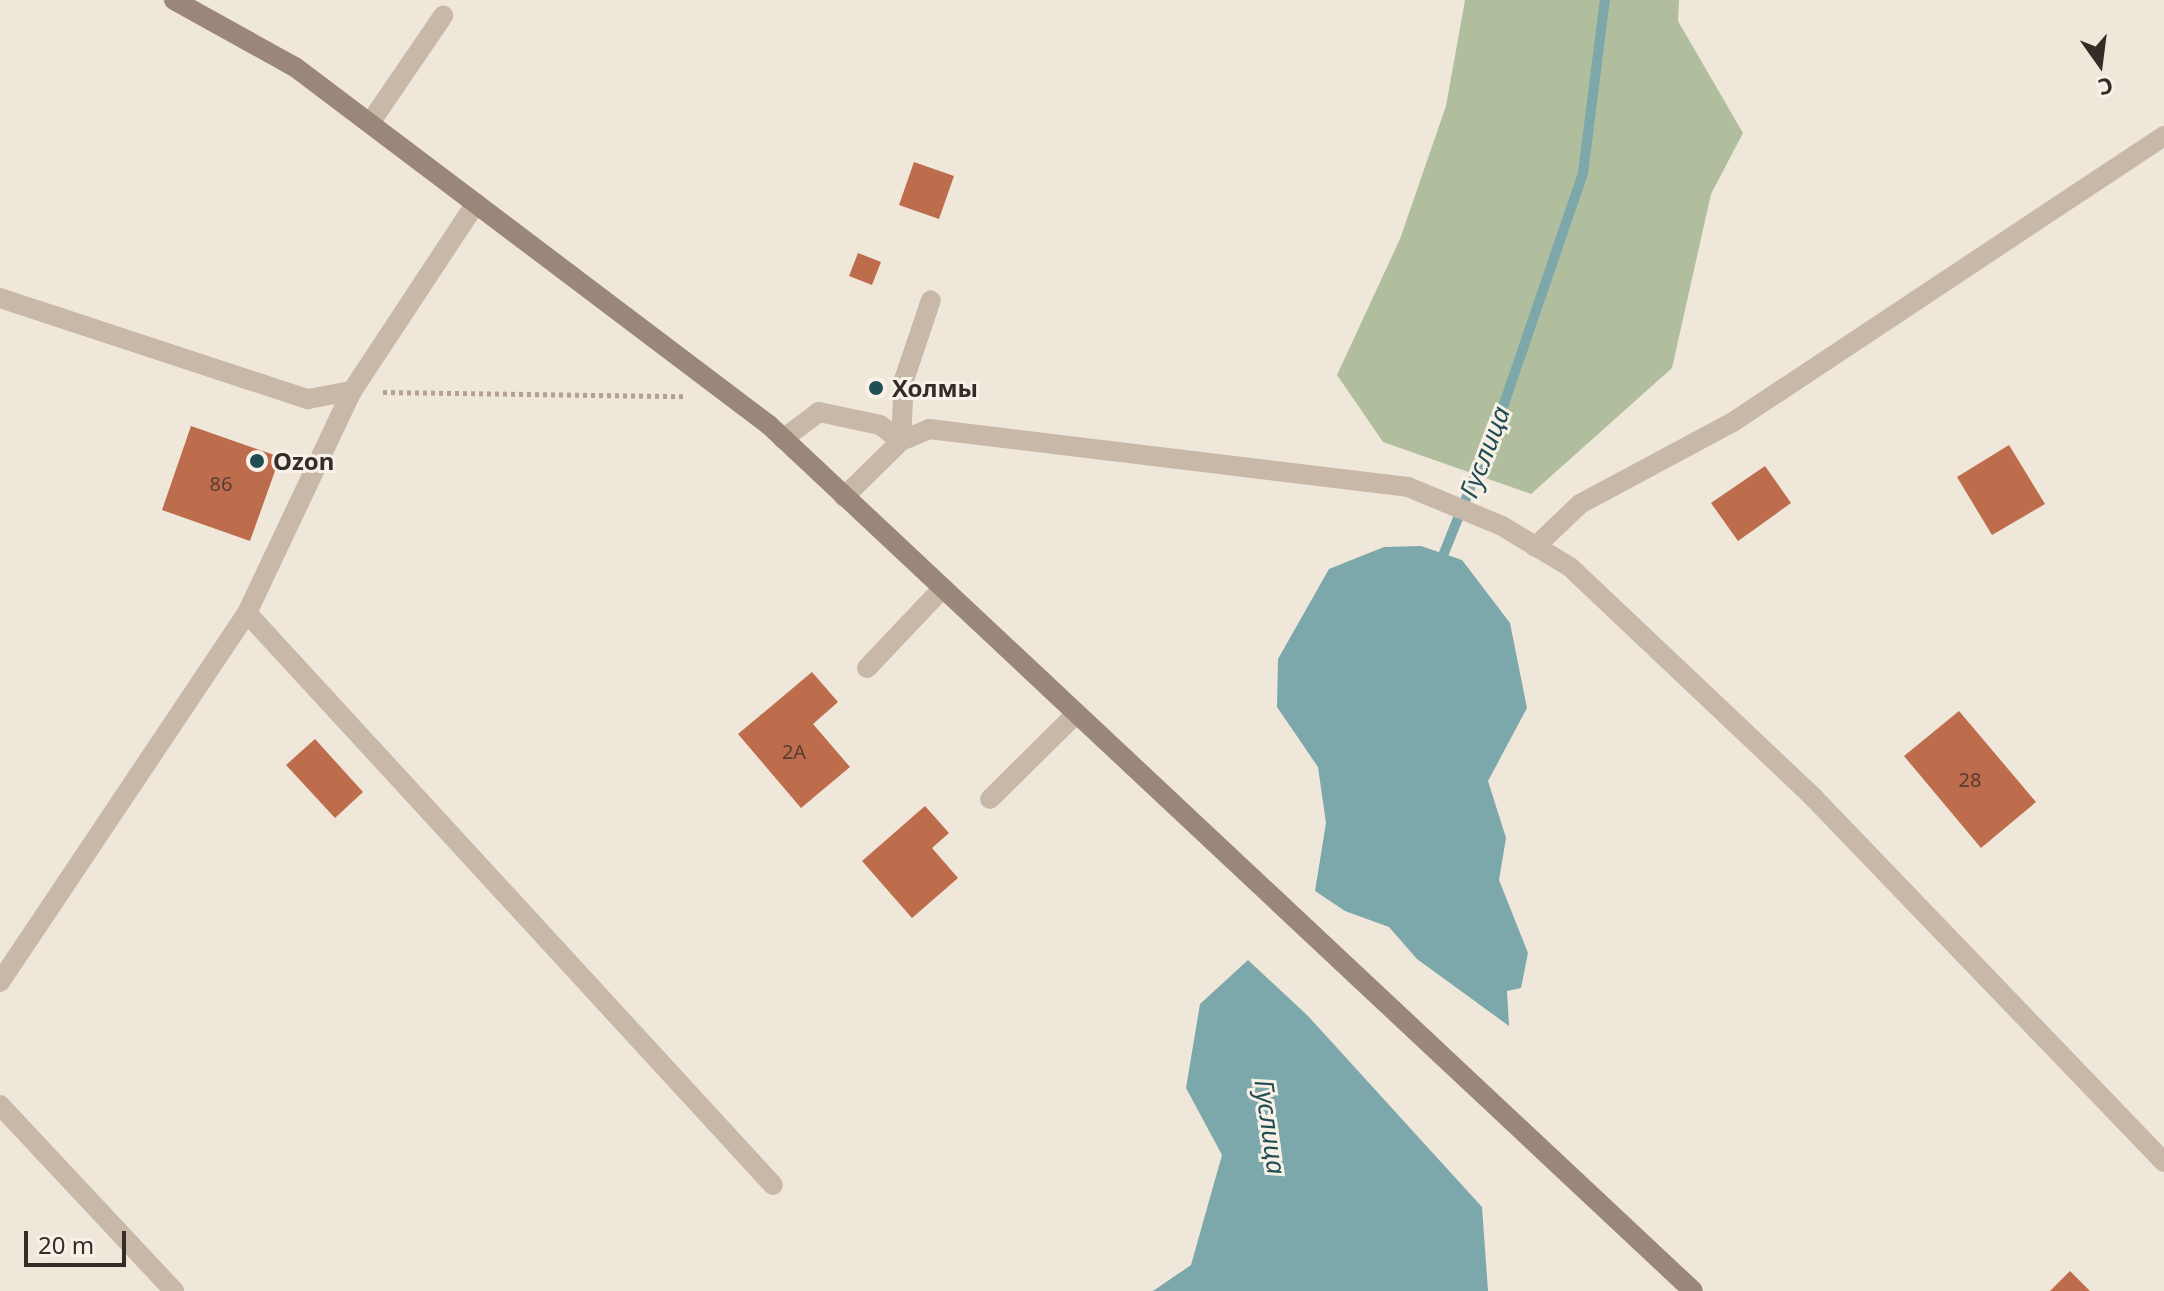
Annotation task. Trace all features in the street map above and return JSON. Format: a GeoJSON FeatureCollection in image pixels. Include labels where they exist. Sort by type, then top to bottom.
{"type":"FeatureCollection","features":[{"type":"Feature","properties":{"kind":"main road"},"geometry":{"type":"LineString","coordinates":[[174,0],[295,67],[783,439],[1693,1291]]}},
{"type":"Feature","properties":{"kind":"street"},"geometry":{"type":"LineString","coordinates":[[370,123],[443,16]]}},
{"type":"Feature","properties":{"kind":"street"},"geometry":{"type":"LineString","coordinates":[[1535,547],[1580,504],[1733,422],[2164,136]]}},
{"type":"Feature","properties":{"kind":"street"},"geometry":{"type":"LineString","coordinates":[[0,982],[247,613],[352,391],[476,203]]}},
{"type":"Feature","properties":{"kind":"street"},"geometry":{"type":"LineString","coordinates":[[0,298],[308,399],[352,391]]}},
{"type":"Feature","properties":{"kind":"street"},"geometry":{"type":"LineString","coordinates":[[901,441],[904,380],[931,300]]}},
{"type":"Feature","properties":{"kind":"street"},"geometry":{"type":"LineString","coordinates":[[783,439],[819,412],[880,425],[901,441]]}},
{"type":"Feature","properties":{"kind":"street"},"geometry":{"type":"LineString","coordinates":[[844,497],[901,441],[929,429],[960,430],[1408,487],[1502,526],[1570,567],[1814,798],[2164,1162]]}},
{"type":"Feature","properties":{"kind":"street"},"geometry":{"type":"LineString","coordinates":[[867,668],[942,589]]}},
{"type":"Feature","properties":{"kind":"street"},"geometry":{"type":"LineString","coordinates":[[247,613],[773,1185]]}},
{"type":"Feature","properties":{"kind":"street"},"geometry":{"type":"LineString","coordinates":[[990,799],[1076,714]]}},
{"type":"Feature","properties":{"kind":"street"},"geometry":{"type":"LineString","coordinates":[[0,1105],[174,1291]]}},
{"type":"Feature","properties":{"kind":"path"},"geometry":{"type":"LineString","coordinates":[[352,391],[702,396]]}},
{"type":"Feature","properties":{"kind":"green space"},"geometry":{"type":"Polygon","coordinates":[[[1465,0],[1679,0],[1678,21],[1743,133],[1711,194],[1672,368],[1531,494],[1383,442],[1337,375],[1400,239],[1446,106],[1465,0]]]}},
{"type":"Feature","properties":{"kind":"water"},"geometry":{"type":"Polygon","coordinates":[[[1421,546],[1462,560],[1510,623],[1527,708],[1488,781],[1506,838],[1499,880],[1528,953],[1521,988],[1507,991],[1509,1026],[1417,959],[1389,927],[1345,911],[1315,891],[1326,823],[1318,767],[1277,707],[1278,659],[1329,569],[1384,547],[1421,546]]]}},
{"type":"Feature","properties":{"kind":"water"},"geometry":{"type":"Polygon","coordinates":[[[1248,960],[1308,1016],[1482,1207],[1488,1291],[1153,1291],[1191,1265],[1222,1155],[1186,1088],[1200,1004],[1248,960]]]}},
{"type":"Feature","properties":{"kind":"building"},"geometry":{"type":"Polygon","coordinates":[[[914,162],[954,176],[939,219],[899,205],[914,162]]]}},
{"type":"Feature","properties":{"kind":"building"},"geometry":{"type":"Polygon","coordinates":[[[858,253],[881,262],[872,285],[849,276],[858,253]]]}},
{"type":"Feature","properties":{"kind":"building"},"geometry":{"type":"Polygon","coordinates":[[[191,426],[280,457],[250,541],[162,510],[191,426]]]}},
{"type":"Feature","properties":{"kind":"building"},"geometry":{"type":"Polygon","coordinates":[[[2009,445],[2045,504],[1992,535],[1957,477],[2009,445]]]}},
{"type":"Feature","properties":{"kind":"building"},"geometry":{"type":"Polygon","coordinates":[[[1765,466],[1791,503],[1738,541],[1711,503],[1765,466]]]}},
{"type":"Feature","properties":{"kind":"building"},"geometry":{"type":"Polygon","coordinates":[[[812,672],[838,702],[813,724],[850,767],[801,808],[738,734],[812,672]]]}},
{"type":"Feature","properties":{"kind":"building"},"geometry":{"type":"Polygon","coordinates":[[[1959,711],[2036,802],[1981,848],[1904,756],[1959,711]]]}},
{"type":"Feature","properties":{"kind":"building"},"geometry":{"type":"Polygon","coordinates":[[[315,739],[363,792],[335,818],[286,765],[315,739]]]}},
{"type":"Feature","properties":{"kind":"building"},"geometry":{"type":"Polygon","coordinates":[[[925,806],[949,833],[932,848],[958,878],[912,918],[862,861],[925,806]]]}},
{"type":"Feature","properties":{"kind":"building"},"geometry":{"type":"Polygon","coordinates":[[[2070,1271],[2090,1291],[2050,1291],[2070,1271]]]}},
{"type":"Feature","properties":{"kind":"waterway","name":"Гуслица"},"geometry":{"type":"LineString","coordinates":[[1440,563],[1504,404],[1583,173],[1605,0]]}},
{"type":"Feature","properties":{"kind":"place","name":"Холмы"},"geometry":{"type":"Point","coordinates":[876,388]}},
{"type":"Feature","properties":{"kind":"place","name":"Ozon"},"geometry":{"type":"Point","coordinates":[257,461]}}]}
